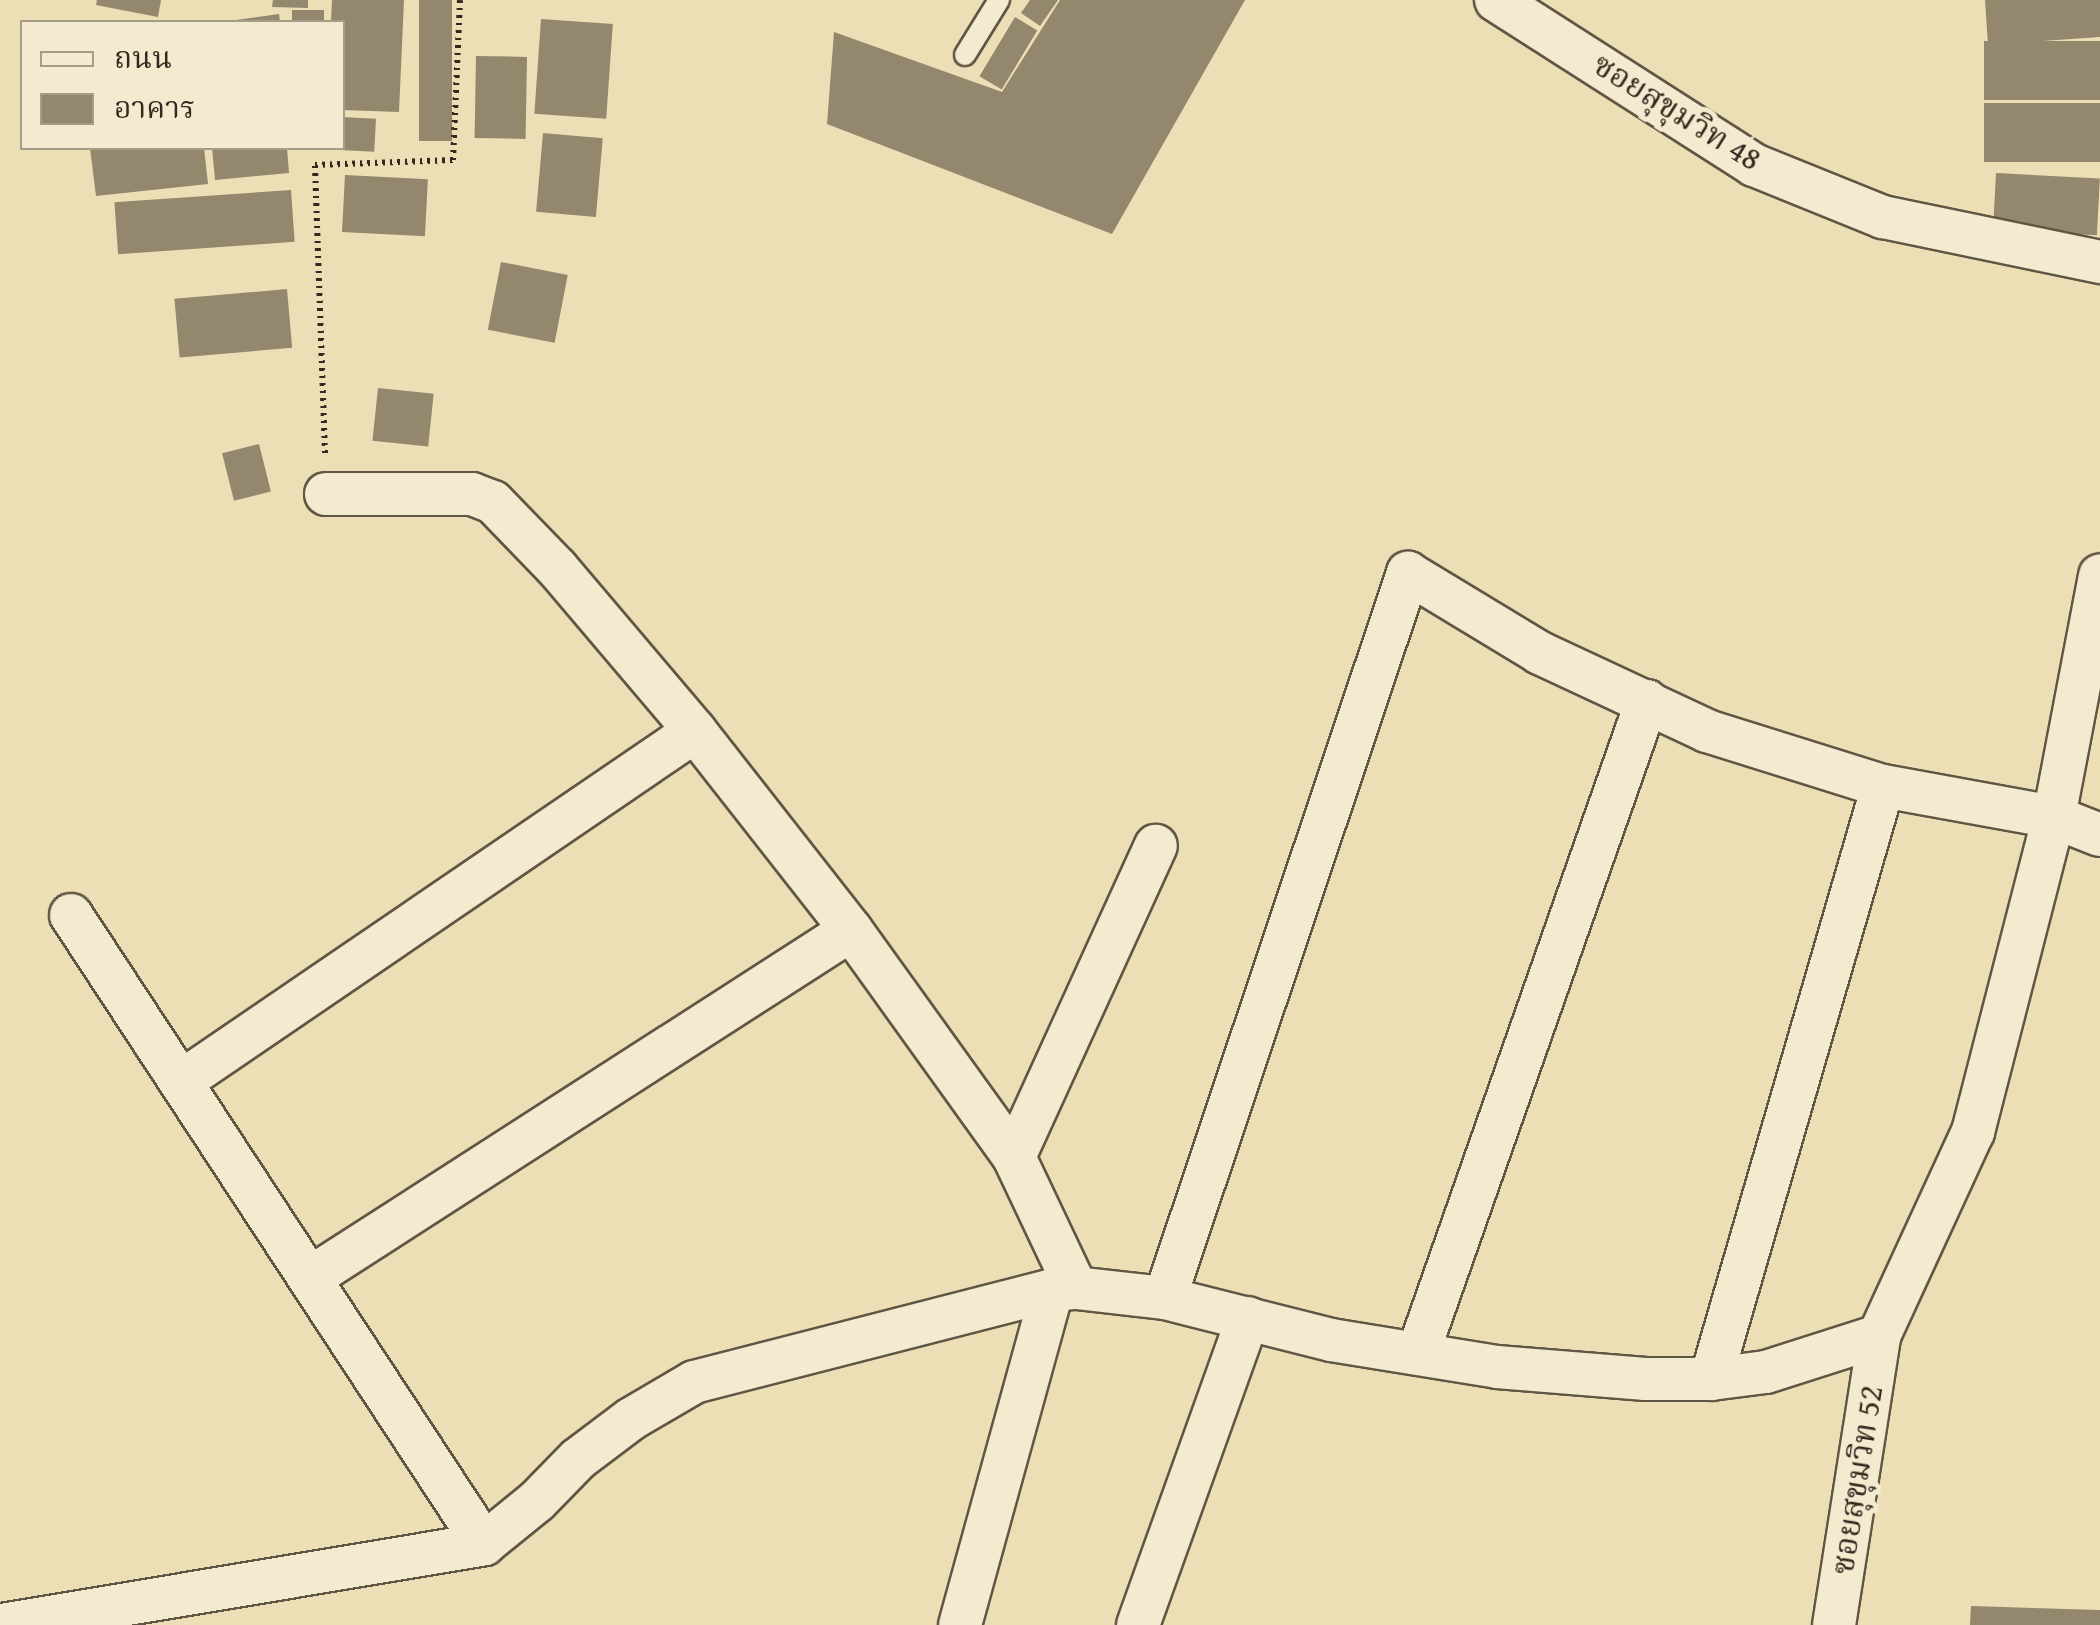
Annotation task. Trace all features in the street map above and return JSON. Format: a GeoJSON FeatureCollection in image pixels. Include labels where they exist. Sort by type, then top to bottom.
{"type":"FeatureCollection","features":[{"type":"Feature","properties":{"kind":"street","name":"ซอยสุขุมวิท 48"},"geometry":{"type":"LineString","coordinates":[[1496,0],[1754,164],[1884,217],[2100,262]]}},
{"type":"Feature","properties":{"kind":"street"},"geometry":{"type":"LineString","coordinates":[[326,494],[436,491],[472,494],[493,502],[557,568],[695,731],[852,930],[1014,1156],[1064,1289],[960,1625]]}},
{"type":"Feature","properties":{"kind":"street"},"geometry":{"type":"LineString","coordinates":[[1165,1298],[1408,572],[1540,653],[1707,730],[1883,786],[2054,817],[2100,836]]}},
{"type":"Feature","properties":{"kind":"street","name":"ซอยสุขุมวิท 52"},"geometry":{"type":"LineString","coordinates":[[1834,1625],[1879,1336],[1973,1132],[2054,817],[2100,576]]}},
{"type":"Feature","properties":{"kind":"street"},"geometry":{"type":"LineString","coordinates":[[1418,1353],[1647,701]]}},
{"type":"Feature","properties":{"kind":"street"},"geometry":{"type":"LineString","coordinates":[[182,1081],[695,731]]}},
{"type":"Feature","properties":{"kind":"street"},"geometry":{"type":"LineString","coordinates":[[1710,1380],[1883,786]]}},
{"type":"Feature","properties":{"kind":"street"},"geometry":{"type":"LineString","coordinates":[[1014,1156],[1156,846]]}},
{"type":"Feature","properties":{"kind":"street"},"geometry":{"type":"LineString","coordinates":[[71,914],[484,1544]]}},
{"type":"Feature","properties":{"kind":"street"},"geometry":{"type":"LineString","coordinates":[[310,1278],[852,930]]}},
{"type":"Feature","properties":{"kind":"street"},"geometry":{"type":"LineString","coordinates":[[2,1625],[484,1544],[538,1501],[578,1459],[631,1419],[694,1382],[1064,1289],[1165,1298],[1331,1340],[1498,1367],[1646,1380],[1710,1380],[1766,1372],[1879,1336]]}},
{"type":"Feature","properties":{"kind":"street"},"geometry":{"type":"LineString","coordinates":[[1138,1625],[1248,1318]]}},
{"type":"Feature","properties":{"kind":"lane"},"geometry":{"type":"LineString","coordinates":[[965,55],[999,0]]}},
{"type":"Feature","properties":{"kind":"path"},"geometry":{"type":"LineString","coordinates":[[326,494],[315,165],[453,160],[460,0]]}},
{"type":"Feature","properties":{"kind":"building"},"geometry":{"type":"Polygon","coordinates":[[[97,0],[161,0],[158,17],[96,5],[97,0]]]}},
{"type":"Feature","properties":{"kind":"building"},"geometry":{"type":"Polygon","coordinates":[[[273,0],[308,0],[308,8],[272,7],[273,0]]]}},
{"type":"Feature","properties":{"kind":"building"},"geometry":{"type":"Polygon","coordinates":[[[332,0],[404,0],[399,112],[345,110],[345,20],[331,20],[332,0]]]}},
{"type":"Feature","properties":{"kind":"building"},"geometry":{"type":"Polygon","coordinates":[[[419,0],[452,0],[452,141],[419,141],[419,0]]]}},
{"type":"Feature","properties":{"kind":"building"},"geometry":{"type":"Polygon","coordinates":[[[1030,0],[1058,0],[1040,26],[1021,13],[1030,0]]]}},
{"type":"Feature","properties":{"kind":"building"},"geometry":{"type":"Polygon","coordinates":[[[1060,0],[1245,0],[1112,234],[827,124],[834,32],[1002,92],[1060,0]]]}},
{"type":"Feature","properties":{"kind":"building"},"geometry":{"type":"Polygon","coordinates":[[[1985,0],[2100,0],[2100,37],[1988,45],[1985,0]]]}},
{"type":"Feature","properties":{"kind":"building"},"geometry":{"type":"Polygon","coordinates":[[[292,10],[324,10],[324,20],[292,20],[292,10]]]}},
{"type":"Feature","properties":{"kind":"building"},"geometry":{"type":"Polygon","coordinates":[[[279,14],[280,20],[236,20],[279,14]]]}},
{"type":"Feature","properties":{"kind":"building"},"geometry":{"type":"Polygon","coordinates":[[[1015,17],[1037,30],[1002,90],[979,76],[1015,17]]]}},
{"type":"Feature","properties":{"kind":"building"},"geometry":{"type":"Polygon","coordinates":[[[541,19],[613,24],[606,119],[534,114],[541,19]]]}},
{"type":"Feature","properties":{"kind":"building"},"geometry":{"type":"Polygon","coordinates":[[[1984,41],[2100,41],[2100,100],[1984,100],[1984,41]]]}},
{"type":"Feature","properties":{"kind":"building"},"geometry":{"type":"Polygon","coordinates":[[[476,56],[527,57],[526,139],[475,138],[476,56]]]}},
{"type":"Feature","properties":{"kind":"building"},"geometry":{"type":"Polygon","coordinates":[[[1984,103],[2100,103],[2100,162],[1984,162],[1984,103]]]}},
{"type":"Feature","properties":{"kind":"building"},"geometry":{"type":"Polygon","coordinates":[[[345,117],[376,119],[374,152],[341,150],[345,150],[345,117]]]}},
{"type":"Feature","properties":{"kind":"building"},"geometry":{"type":"Polygon","coordinates":[[[543,133],[603,138],[596,217],[536,212],[543,133]]]}},
{"type":"Feature","properties":{"kind":"building"},"geometry":{"type":"Polygon","coordinates":[[[90,150],[204,150],[208,184],[96,196],[90,150]]]}},
{"type":"Feature","properties":{"kind":"building"},"geometry":{"type":"Polygon","coordinates":[[[212,150],[287,150],[289,173],[215,180],[212,150]]]}},
{"type":"Feature","properties":{"kind":"building"},"geometry":{"type":"Polygon","coordinates":[[[1996,173],[2100,178],[2097,235],[1993,230],[1996,173]]]}},
{"type":"Feature","properties":{"kind":"building"},"geometry":{"type":"Polygon","coordinates":[[[345,175],[428,179],[425,236],[342,232],[345,175]]]}},
{"type":"Feature","properties":{"kind":"building"},"geometry":{"type":"Polygon","coordinates":[[[291,190],[295,242],[118,254],[114,202],[291,190]]]}},
{"type":"Feature","properties":{"kind":"building"},"geometry":{"type":"Polygon","coordinates":[[[501,262],[568,275],[555,343],[488,330],[501,262]]]}},
{"type":"Feature","properties":{"kind":"building"},"geometry":{"type":"Polygon","coordinates":[[[287,289],[292,348],[180,358],[174,299],[287,289]]]}},
{"type":"Feature","properties":{"kind":"building"},"geometry":{"type":"Polygon","coordinates":[[[378,388],[434,394],[428,447],[372,441],[378,388]]]}},
{"type":"Feature","properties":{"kind":"building"},"geometry":{"type":"Polygon","coordinates":[[[259,444],[271,492],[234,501],[222,453],[259,444]]]}},
{"type":"Feature","properties":{"kind":"building"},"geometry":{"type":"Polygon","coordinates":[[[1971,1606],[2100,1610],[2100,1625],[1970,1625],[1971,1606]]]}}]}
